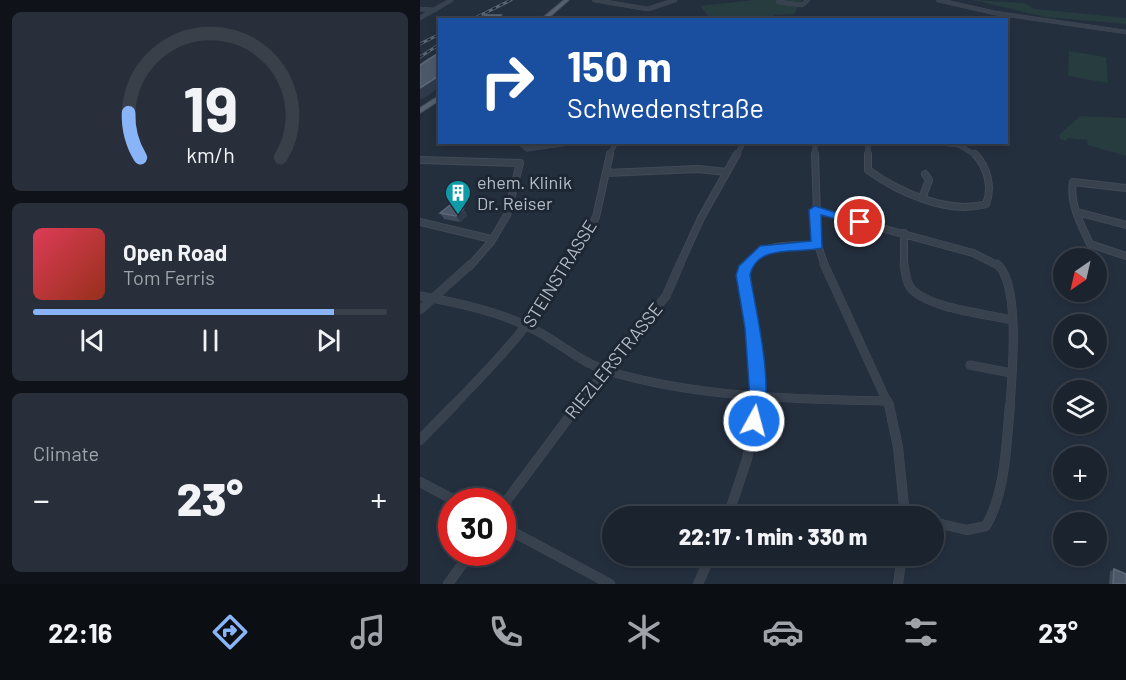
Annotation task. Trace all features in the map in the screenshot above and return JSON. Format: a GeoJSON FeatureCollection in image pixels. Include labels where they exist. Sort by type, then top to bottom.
{"type":"FeatureCollection","features":[{"type":"Feature","properties":{"kind":"main road"},"geometry":{"type":"LineString","coordinates":[[544,18],[567,0]]}},
{"type":"Feature","properties":{"kind":"main road"},"geometry":{"type":"LineString","coordinates":[[420,111],[438,98]]}},
{"type":"Feature","properties":{"kind":"street"},"geometry":{"type":"LineString","coordinates":[[420,18],[438,10],[451,0]]}},
{"type":"Feature","properties":{"kind":"street"},"geometry":{"type":"LineString","coordinates":[[594,0],[652,8],[675,0]]}},
{"type":"Feature","properties":{"kind":"street"},"geometry":{"type":"LineString","coordinates":[[778,2],[802,5],[808,0]]}},
{"type":"Feature","properties":{"kind":"street"},"geometry":{"type":"LineString","coordinates":[[938,0],[988,12],[1126,33]]}},
{"type":"Feature","properties":{"kind":"street"},"geometry":{"type":"LineString","coordinates":[[420,9],[438,10]]}},
{"type":"Feature","properties":{"kind":"street"},"geometry":{"type":"LineString","coordinates":[[520,144],[522,147],[534,149],[564,144]]}},
{"type":"Feature","properties":{"kind":"street","name":"STEINSTRASSE"},"geometry":{"type":"LineString","coordinates":[[420,440],[529,327],[590,230],[601,202],[610,152],[615,144]]}},
{"type":"Feature","properties":{"kind":"street","name":"RIEZLERSTRASSE"},"geometry":{"type":"LineString","coordinates":[[516,488],[560,428],[666,296],[701,218],[743,144]]}},
{"type":"Feature","properties":{"kind":"street"},"geometry":{"type":"LineString","coordinates":[[815,144],[815,210],[818,245],[830,281],[888,401],[898,447],[904,506]]}},
{"type":"Feature","properties":{"kind":"street"},"geometry":{"type":"LineString","coordinates":[[868,144],[868,170],[889,185],[974,208],[986,204],[991,187],[983,163],[973,149],[942,144]]}},
{"type":"Feature","properties":{"kind":"street"},"geometry":{"type":"LineString","coordinates":[[420,160],[520,163],[506,216],[491,239],[480,253],[420,310]]}},
{"type":"Feature","properties":{"kind":"street"},"geometry":{"type":"LineString","coordinates":[[606,173],[698,170],[727,172]]}},
{"type":"Feature","properties":{"kind":"street"},"geometry":{"type":"LineString","coordinates":[[923,196],[929,180],[925,174]]}},
{"type":"Feature","properties":{"kind":"street"},"geometry":{"type":"LineString","coordinates":[[1126,188],[1073,182],[1071,187],[1077,212],[1090,244],[1126,256]]}},
{"type":"Feature","properties":{"kind":"street"},"geometry":{"type":"LineString","coordinates":[[815,210],[904,233],[993,261],[1006,272],[1012,297],[1011,373],[1002,480],[992,520],[984,528],[968,530],[944,525]]}},
{"type":"Feature","properties":{"kind":"street"},"geometry":{"type":"LineString","coordinates":[[1077,212],[1126,225]]}},
{"type":"Feature","properties":{"kind":"street"},"geometry":{"type":"LineString","coordinates":[[420,222],[491,239]]}},
{"type":"Feature","properties":{"kind":"street"},"geometry":{"type":"LineString","coordinates":[[904,233],[904,264],[910,286],[915,292],[936,301],[1012,320]]}},
{"type":"Feature","properties":{"kind":"street"},"geometry":{"type":"LineString","coordinates":[[732,506],[746,467],[758,398],[752,328],[743,275],[745,266],[764,249],[818,245]]}},
{"type":"Feature","properties":{"kind":"street"},"geometry":{"type":"LineString","coordinates":[[420,296],[434,298],[529,327],[586,363],[608,371],[758,398],[888,401]]}},
{"type":"Feature","properties":{"kind":"street"},"geometry":{"type":"LineString","coordinates":[[970,365],[1011,373]]}},
{"type":"Feature","properties":{"kind":"street"},"geometry":{"type":"LineString","coordinates":[[420,482],[438,492]]}},
{"type":"Feature","properties":{"kind":"street"},"geometry":{"type":"LineString","coordinates":[[516,533],[610,584]]}},
{"type":"Feature","properties":{"kind":"street"},"geometry":{"type":"LineString","coordinates":[[448,584],[461,566]]}},
{"type":"Feature","properties":{"kind":"street"},"geometry":{"type":"LineString","coordinates":[[698,584],[706,566]]}},
{"type":"Feature","properties":{"kind":"street"},"geometry":{"type":"LineString","coordinates":[[898,584],[900,566]]}},
{"type":"Feature","properties":{"kind":"green space"},"geometry":{"type":"Polygon","coordinates":[[[753,0],[802,0],[794,14],[774,15],[776,18],[710,18],[700,6],[753,0]]]}},
{"type":"Feature","properties":{"kind":"green space"},"geometry":{"type":"Polygon","coordinates":[[[973,0],[1023,3],[1035,9],[1126,18],[1126,24],[1046,17],[973,0]]]}},
{"type":"Feature","properties":{"kind":"green space"},"geometry":{"type":"Polygon","coordinates":[[[1069,51],[1106,57],[1108,83],[1068,76],[1069,51]]]}},
{"type":"Feature","properties":{"kind":"green space"},"geometry":{"type":"Polygon","coordinates":[[[1080,116],[1126,118],[1126,156],[1088,145],[1087,140],[1060,139],[1059,135],[1080,116]]]}},
{"type":"Feature","properties":{"kind":"building"},"geometry":{"type":"Polygon","coordinates":[[[486,15],[501,15],[497,18],[482,18],[486,15]]]}},
{"type":"Feature","properties":{"kind":"building"},"geometry":{"type":"Polygon","coordinates":[[[438,53],[438,76],[420,88],[420,65],[438,53]]]}},
{"type":"Feature","properties":{"kind":"building"},"geometry":{"type":"Polygon","coordinates":[[[454,202],[461,204],[457,208],[463,209],[456,216],[440,213],[454,202]]]}},
{"type":"Feature","properties":{"kind":"building"},"geometry":{"type":"Polygon","coordinates":[[[1114,569],[1126,574],[1126,584],[1113,584],[1114,569]]]}},
{"type":"Feature","properties":{"kind":"railway"},"geometry":{"type":"LineString","coordinates":[[475,18],[511,0]]}},
{"type":"Feature","properties":{"kind":"railway"},"geometry":{"type":"LineString","coordinates":[[420,44],[438,35]]}},
{"type":"Feature","properties":{"kind":"railway"},"geometry":{"type":"LineString","coordinates":[[420,57],[438,45]]}},
{"type":"Feature","properties":{"kind":"place","name":"ehem. Klinik Dr. Reiser"},"geometry":{"type":"Point","coordinates":[458,216]}},
{"type":"Feature","properties":{"kind":"route"},"geometry":{"type":"LineString","coordinates":[[754,421],[758,398],[752,328],[743,275],[745,266],[750,259],[764,249],[818,245],[815,210],[860,222]]}}]}
